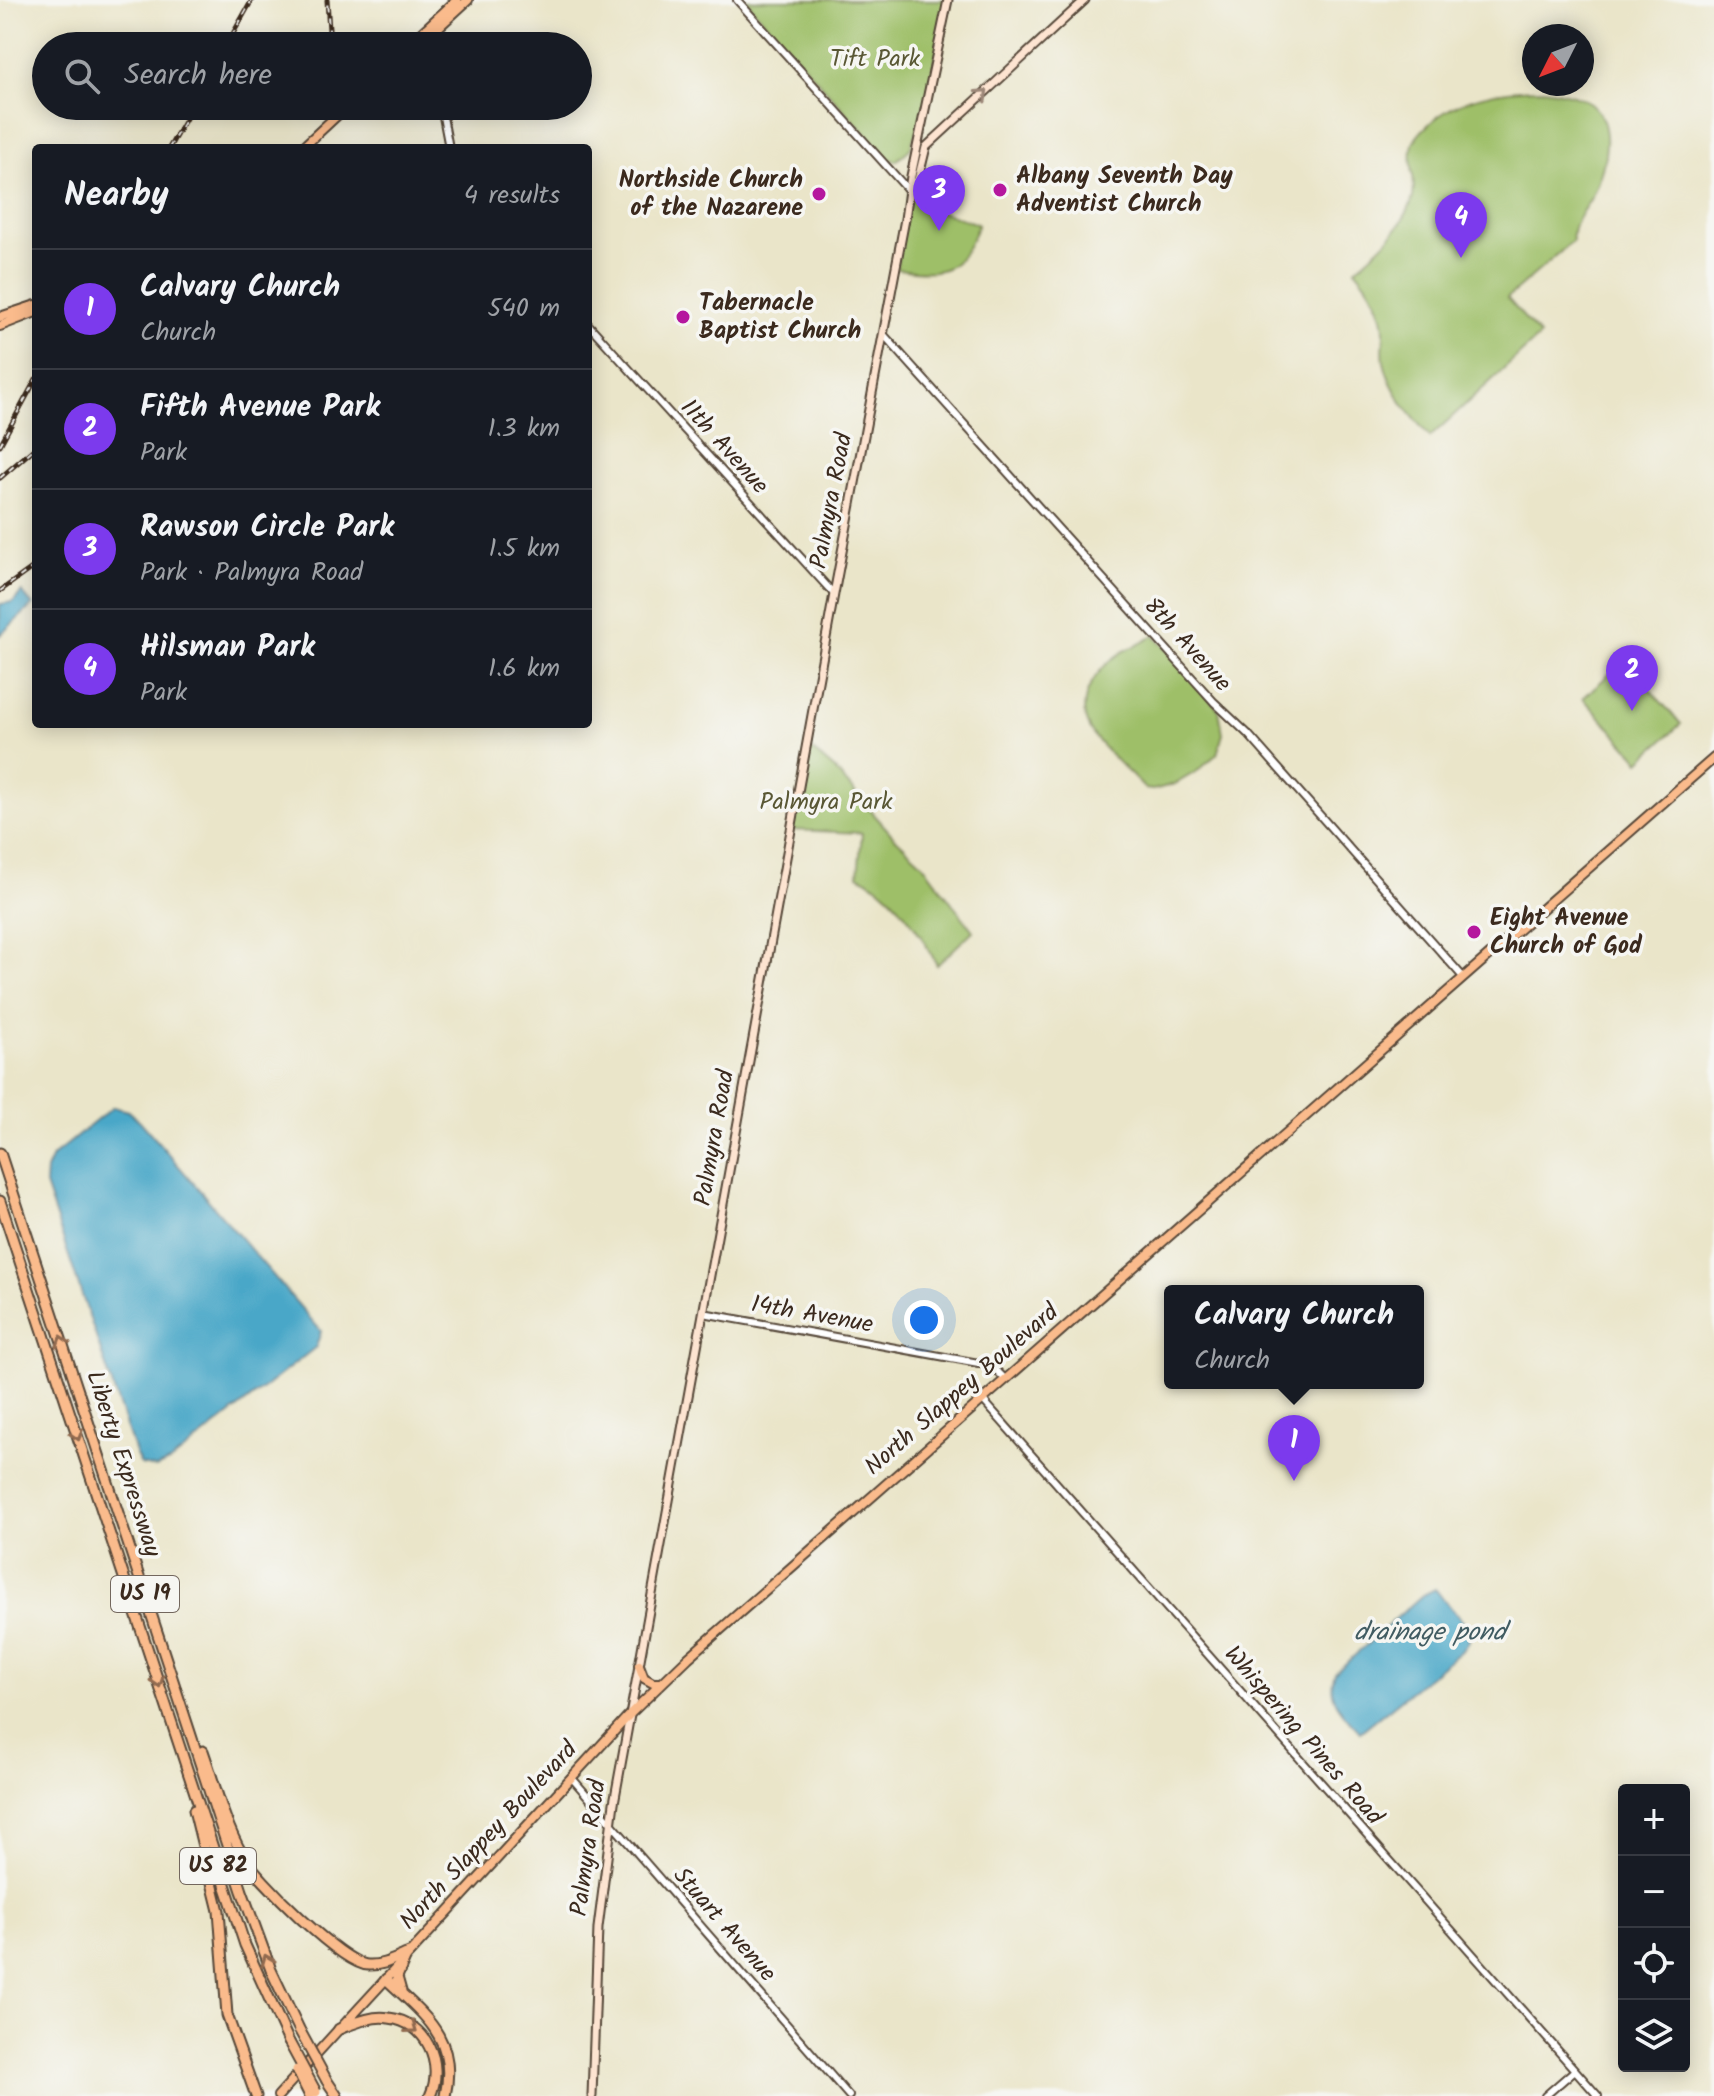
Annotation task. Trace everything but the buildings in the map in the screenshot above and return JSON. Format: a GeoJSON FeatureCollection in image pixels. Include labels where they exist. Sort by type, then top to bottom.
{"type":"FeatureCollection","features":[{"type":"Feature","properties":{"kind":"highway","name":"Liberty Expressway"},"geometry":{"type":"LineString","coordinates":[[0,1153],[260,1942],[300,2031],[338,2096]]}},
{"type":"Feature","properties":{"kind":"highway","name":"Liberty Expressway"},"geometry":{"type":"LineString","coordinates":[[0,1201],[245,1945],[287,2044],[315,2095]]}},
{"type":"Feature","properties":{"kind":"highway"},"geometry":{"type":"LineString","coordinates":[[161,1643],[230,1829],[251,1866],[285,1903],[348,1959],[363,1965],[379,1965],[407,1954]]}},
{"type":"Feature","properties":{"kind":"highway","name":"US 19"},"geometry":{"type":"LineString","coordinates":[[180,1748],[219,1911],[227,2015],[256,2096]]}},
{"type":"Feature","properties":{"kind":"highway"},"geometry":{"type":"LineString","coordinates":[[407,1954],[397,1977],[399,1989],[439,2035],[447,2051],[450,2070],[445,2096]]}},
{"type":"Feature","properties":{"kind":"highway"},"geometry":{"type":"LineString","coordinates":[[386,1979],[408,2000]]}},
{"type":"Feature","properties":{"kind":"highway"},"geometry":{"type":"LineString","coordinates":[[339,2029],[370,2018],[386,2017],[415,2028],[425,2039],[435,2061],[430,2096]]}},
{"type":"Feature","properties":{"kind":"main road"},"geometry":{"type":"LineString","coordinates":[[425,32],[457,0]]}},
{"type":"Feature","properties":{"kind":"main road"},"geometry":{"type":"LineString","coordinates":[[428,32],[468,0]]}},
{"type":"Feature","properties":{"kind":"main road","name":"Palmyra Road"},"geometry":{"type":"LineString","coordinates":[[592,2096],[598,1928],[611,1824],[911,176],[948,0]]}},
{"type":"Feature","properties":{"kind":"main road","name":"Palmyra Road"},"geometry":{"type":"LineString","coordinates":[[910,192],[918,180],[926,147],[1085,0]]}},
{"type":"Feature","properties":{"kind":"main road"},"geometry":{"type":"LineString","coordinates":[[306,144],[332,120]]}},
{"type":"Feature","properties":{"kind":"main road"},"geometry":{"type":"LineString","coordinates":[[0,317],[32,306]]}},
{"type":"Feature","properties":{"kind":"main road"},"geometry":{"type":"LineString","coordinates":[[0,326],[32,314]]}},
{"type":"Feature","properties":{"kind":"main road","name":"North Slappey Boulevard"},"geometry":{"type":"LineString","coordinates":[[278,2096],[571,1777],[662,1683],[756,1597],[1714,758]]}},
{"type":"Feature","properties":{"kind":"main road"},"geometry":{"type":"LineString","coordinates":[[639,1665],[644,1678],[653,1683],[662,1683]]}},
{"type":"Feature","properties":{"kind":"street"},"geometry":{"type":"LineString","coordinates":[[737,0],[910,192]]}},
{"type":"Feature","properties":{"kind":"street"},"geometry":{"type":"LineString","coordinates":[[444,120],[448,144]]}},
{"type":"Feature","properties":{"kind":"street","name":"11th Avenue"},"geometry":{"type":"LineString","coordinates":[[592,328],[834,594]]}},
{"type":"Feature","properties":{"kind":"street","name":"8th Avenue"},"geometry":{"type":"LineString","coordinates":[[884,335],[1214,702],[1248,734],[1463,977]]}},
{"type":"Feature","properties":{"kind":"street","name":"14th Avenue"},"geometry":{"type":"LineString","coordinates":[[703,1313],[984,1364],[1005,1379]]}},
{"type":"Feature","properties":{"kind":"street","name":"Whispering Pines Road"},"geometry":{"type":"LineString","coordinates":[[982,1399],[1598,2096]]}},
{"type":"Feature","properties":{"kind":"street","name":"Stuart Avenue"},"geometry":{"type":"LineString","coordinates":[[571,1777],[849,2096]]}},
{"type":"Feature","properties":{"kind":"street"},"geometry":{"type":"LineString","coordinates":[[1545,2096],[1575,2070]]}},
{"type":"Feature","properties":{"kind":"green space","name":"Tift Park"},"geometry":{"type":"Polygon","coordinates":[[[745,0],[947,0],[927,101],[910,149],[896,161],[888,159],[745,0]]]}},
{"type":"Feature","properties":{"kind":"green space"},"geometry":{"type":"Polygon","coordinates":[[[1522,90],[1522,96],[1575,96],[1596,108],[1606,131],[1601,172],[1592,196],[1576,223],[1573,241],[1507,298],[1540,336],[1430,437],[1391,383],[1383,358],[1381,314],[1371,290],[1355,269],[1387,240],[1411,204],[1414,182],[1411,159],[1417,136],[1453,107],[1481,96],[1522,90]]]}},
{"type":"Feature","properties":{"kind":"green space"},"geometry":{"type":"Polygon","coordinates":[[[909,193],[921,205],[978,224],[964,253],[948,268],[926,272],[896,269],[909,193]]]}},
{"type":"Feature","properties":{"kind":"green space"},"geometry":{"type":"Polygon","coordinates":[[[1154,635],[1219,710],[1223,734],[1217,754],[1199,770],[1175,784],[1153,790],[1145,789],[1101,745],[1085,719],[1084,707],[1090,686],[1104,667],[1122,652],[1154,635]]]}},
{"type":"Feature","properties":{"kind":"green space"},"geometry":{"type":"Polygon","coordinates":[[[1624,661],[1681,724],[1640,761],[1583,698],[1624,661]]]}},
{"type":"Feature","properties":{"kind":"green space","name":"Palmyra Park"},"geometry":{"type":"Polygon","coordinates":[[[807,746],[834,769],[894,837],[922,863],[973,931],[937,965],[905,913],[884,891],[858,875],[862,833],[792,830],[807,746]]]}},
{"type":"Feature","properties":{"kind":"water"},"geometry":{"type":"Polygon","coordinates":[[[22,592],[32,606],[0,635],[0,604],[13,602],[22,592]]]}},
{"type":"Feature","properties":{"kind":"water"},"geometry":{"type":"Polygon","coordinates":[[[113,1107],[128,1111],[140,1121],[321,1331],[316,1347],[171,1461],[156,1468],[141,1465],[135,1453],[45,1185],[46,1170],[52,1157],[113,1107]]]}},
{"type":"Feature","properties":{"kind":"water","name":"drainage pond"},"geometry":{"type":"Polygon","coordinates":[[[1435,1589],[1469,1629],[1469,1641],[1360,1732],[1334,1698],[1335,1673],[1421,1596],[1435,1589]]]}},
{"type":"Feature","properties":{"kind":"railway"},"geometry":{"type":"LineString","coordinates":[[234,32],[252,0]]}},
{"type":"Feature","properties":{"kind":"railway"},"geometry":{"type":"LineString","coordinates":[[327,0],[328,32]]}},
{"type":"Feature","properties":{"kind":"railway"},"geometry":{"type":"LineString","coordinates":[[171,144],[185,120]]}},
{"type":"Feature","properties":{"kind":"railway"},"geometry":{"type":"LineString","coordinates":[[0,445],[32,386]]}},
{"type":"Feature","properties":{"kind":"railway"},"geometry":{"type":"LineString","coordinates":[[0,478],[32,450]]}},
{"type":"Feature","properties":{"kind":"railway"},"geometry":{"type":"LineString","coordinates":[[0,591],[32,568]]}},
{"type":"Feature","properties":{"kind":"place","name":"Albany Seventh Day Adventist Church"},"geometry":{"type":"Point","coordinates":[1000,190]}},
{"type":"Feature","properties":{"kind":"place","name":"Northside Church of the Nazarene"},"geometry":{"type":"Point","coordinates":[819,194]}},
{"type":"Feature","properties":{"kind":"place","name":"Rawson Circle Park"},"geometry":{"type":"Point","coordinates":[939,231]}},
{"type":"Feature","properties":{"kind":"place","name":"Hilsman Park"},"geometry":{"type":"Point","coordinates":[1461,258]}},
{"type":"Feature","properties":{"kind":"place","name":"Tabernacle Baptist Church"},"geometry":{"type":"Point","coordinates":[683,317]}},
{"type":"Feature","properties":{"kind":"place","name":"Fifth Avenue Park"},"geometry":{"type":"Point","coordinates":[1632,711]}},
{"type":"Feature","properties":{"kind":"place","name":"Eight Avenue Church of God"},"geometry":{"type":"Point","coordinates":[1474,932]}},
{"type":"Feature","properties":{"kind":"place","name":"Calvary Church"},"geometry":{"type":"Point","coordinates":[1294,1481]}}]}
